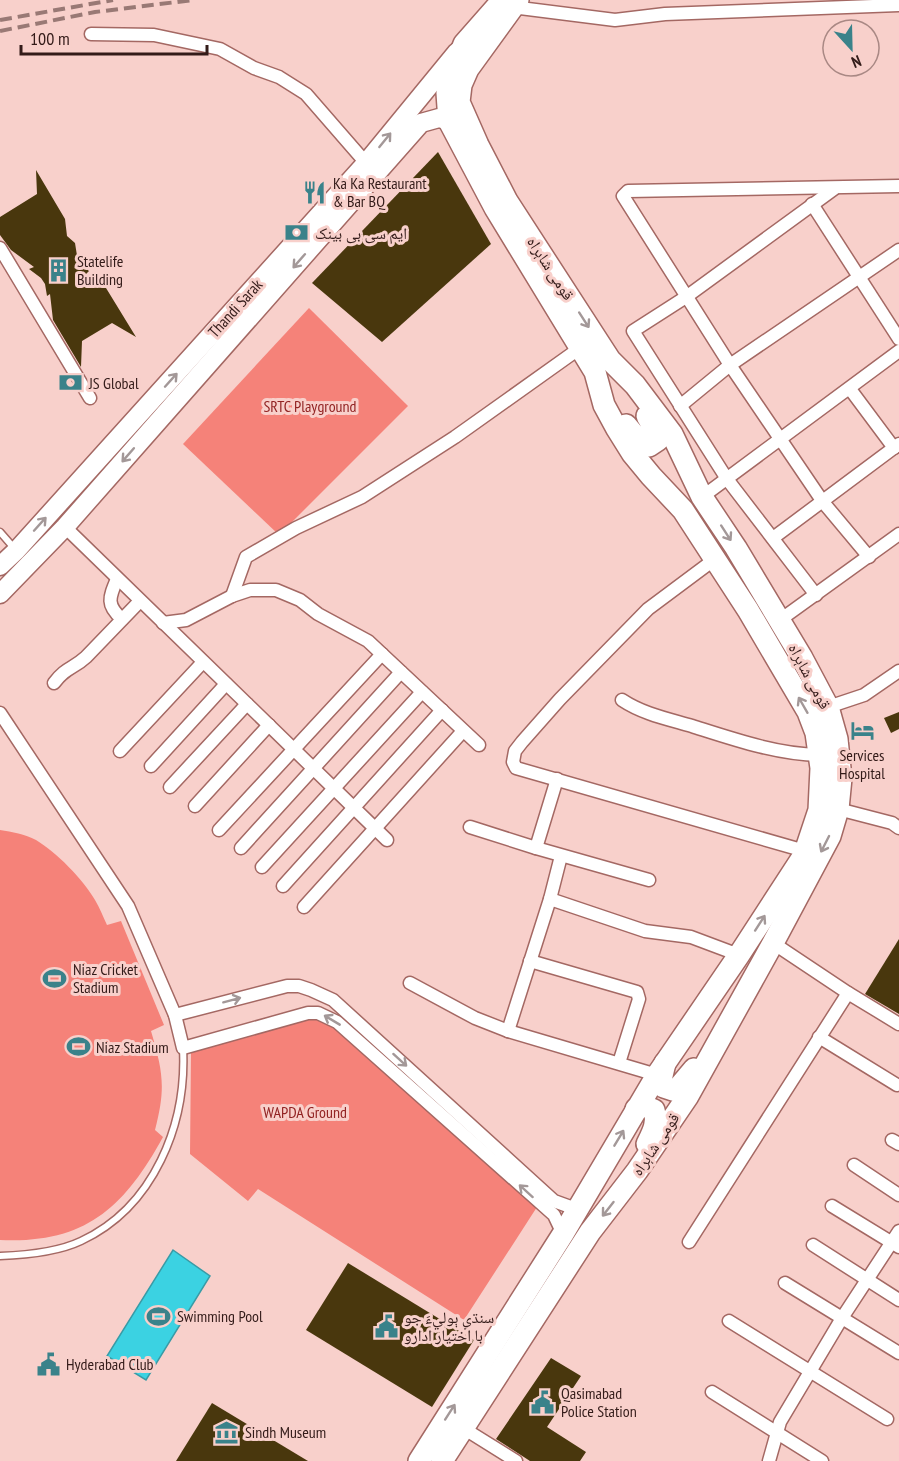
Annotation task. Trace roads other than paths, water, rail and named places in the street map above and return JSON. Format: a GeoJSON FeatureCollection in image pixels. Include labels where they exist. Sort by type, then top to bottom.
{"type":"FeatureCollection","features":[{"type":"Feature","properties":{"kind":"highway","name":"قومی شاہراہ"},"geometry":{"type":"LineString","coordinates":[[419,1461],[562,1234],[661,1068],[739,955],[805,851],[819,810],[828,707],[780,620],[702,496],[672,434],[635,385],[603,366],[580,348],[495,208],[449,121],[447,93],[464,44],[511,2]]}},
{"type":"Feature","properties":{"kind":"highway","name":"قومی شاہراہ"},"geometry":{"type":"LineString","coordinates":[[442,1461],[590,1232],[628,1183],[688,1096],[830,836],[838,809],[840,778],[808,712],[748,610],[683,510],[632,453],[604,405],[603,366],[477,145],[459,102],[461,85],[468,69],[511,2]]}},
{"type":"Feature","properties":{"kind":"highway"},"geometry":{"type":"LineString","coordinates":[[661,1068],[661,1080],[664,1087],[673,1090],[678,1088],[688,1078],[732,1018]]}},
{"type":"Feature","properties":{"kind":"highway"},"geometry":{"type":"LineString","coordinates":[[628,1183],[650,1139],[657,1119],[654,1110],[649,1106],[636,1109]]}},
{"type":"Feature","properties":{"kind":"main road","name":"Thandi Sarak"},"geometry":{"type":"LineString","coordinates":[[0,566],[366,164],[464,44]]}},
{"type":"Feature","properties":{"kind":"main road","name":"Thandi Sarak"},"geometry":{"type":"LineString","coordinates":[[0,594],[64,527],[421,123],[439,118],[449,121]]}},
{"type":"Feature","properties":{"kind":"street"},"geometry":{"type":"LineString","coordinates":[[511,2],[615,20],[665,14],[899,4]]}},
{"type":"Feature","properties":{"kind":"street"},"geometry":{"type":"LineString","coordinates":[[91,34],[154,35],[220,49],[254,68],[279,77],[306,94],[366,164]]}},
{"type":"Feature","properties":{"kind":"street"},"geometry":{"type":"LineString","coordinates":[[869,557],[823,502],[730,365],[623,196],[628,191],[834,189],[899,186]]}},
{"type":"Feature","properties":{"kind":"street"},"geometry":{"type":"LineString","coordinates":[[816,595],[727,479],[633,331],[686,297],[834,189]]}},
{"type":"Feature","properties":{"kind":"street"},"geometry":{"type":"LineString","coordinates":[[812,204],[899,339]]}},
{"type":"Feature","properties":{"kind":"street"},"geometry":{"type":"LineString","coordinates":[[0,248],[90,398]]}},
{"type":"Feature","properties":{"kind":"street"},"geometry":{"type":"LineString","coordinates":[[680,406],[730,365],[899,250]]}},
{"type":"Feature","properties":{"kind":"street"},"geometry":{"type":"LineString","coordinates":[[232,596],[246,558],[296,528],[362,497],[455,437],[580,348]]}},
{"type":"Feature","properties":{"kind":"street"},"geometry":{"type":"LineString","coordinates":[[702,496],[899,351]]}},
{"type":"Feature","properties":{"kind":"street"},"geometry":{"type":"LineString","coordinates":[[773,538],[896,446],[850,389]]}},
{"type":"Feature","properties":{"kind":"street"},"geometry":{"type":"LineString","coordinates":[[64,527],[387,840]]}},
{"type":"Feature","properties":{"kind":"street"},"geometry":{"type":"LineString","coordinates":[[780,620],[899,534]]}},
{"type":"Feature","properties":{"kind":"street"},"geometry":{"type":"LineString","coordinates":[[715,559],[648,609],[627,629],[560,699],[515,751],[513,762],[516,768],[805,851]]}},
{"type":"Feature","properties":{"kind":"street"},"geometry":{"type":"LineString","coordinates":[[117,579],[110,605],[122,619]]}},
{"type":"Feature","properties":{"kind":"street"},"geometry":{"type":"LineString","coordinates":[[163,623],[186,620],[232,596],[250,590],[276,590],[300,600],[318,614],[368,641],[479,745]]}},
{"type":"Feature","properties":{"kind":"street"},"geometry":{"type":"LineString","coordinates":[[54,683],[67,668],[86,657],[140,601]]}},
{"type":"Feature","properties":{"kind":"street"},"geometry":{"type":"LineString","coordinates":[[219,830],[382,654]]}},
{"type":"Feature","properties":{"kind":"street"},"geometry":{"type":"LineString","coordinates":[[120,751],[203,662]]}},
{"type":"Feature","properties":{"kind":"street"},"geometry":{"type":"LineString","coordinates":[[828,707],[864,695],[899,671]]}},
{"type":"Feature","properties":{"kind":"street"},"geometry":{"type":"LineString","coordinates":[[242,848],[401,672]]}},
{"type":"Feature","properties":{"kind":"street"},"geometry":{"type":"LineString","coordinates":[[150,766],[226,684]]}},
{"type":"Feature","properties":{"kind":"street"},"geometry":{"type":"LineString","coordinates":[[262,867],[422,692]]}},
{"type":"Feature","properties":{"kind":"street"},"geometry":{"type":"LineString","coordinates":[[622,700],[643,712],[798,755],[825,745]]}},
{"type":"Feature","properties":{"kind":"street"},"geometry":{"type":"LineString","coordinates":[[171,787],[247,704]]}},
{"type":"Feature","properties":{"kind":"street"},"geometry":{"type":"LineString","coordinates":[[283,886],[442,711]]}},
{"type":"Feature","properties":{"kind":"street"},"geometry":{"type":"LineString","coordinates":[[0,713],[128,906],[175,1015],[183,1048],[308,1013],[328,1017],[337,1022],[554,1215],[562,1234]]}},
{"type":"Feature","properties":{"kind":"street"},"geometry":{"type":"LineString","coordinates":[[195,806],[268,725]]}},
{"type":"Feature","properties":{"kind":"street"},"geometry":{"type":"LineString","coordinates":[[304,907],[463,730]]}},
{"type":"Feature","properties":{"kind":"street"},"geometry":{"type":"LineString","coordinates":[[536,848],[557,779]]}},
{"type":"Feature","properties":{"kind":"street"},"geometry":{"type":"LineString","coordinates":[[838,809],[897,821]]}},
{"type":"Feature","properties":{"kind":"street"},"geometry":{"type":"LineString","coordinates":[[470,827],[561,856],[649,880]]}},
{"type":"Feature","properties":{"kind":"street"},"geometry":{"type":"LineString","coordinates":[[507,1031],[550,899],[561,856]]}},
{"type":"Feature","properties":{"kind":"street"},"geometry":{"type":"LineString","coordinates":[[550,899],[645,931],[691,937],[739,955]]}},
{"type":"Feature","properties":{"kind":"street"},"geometry":{"type":"LineString","coordinates":[[773,943],[899,1024]]}},
{"type":"Feature","properties":{"kind":"street"},"geometry":{"type":"LineString","coordinates":[[530,961],[637,992],[639,999],[619,1062]]}},
{"type":"Feature","properties":{"kind":"street"},"geometry":{"type":"LineString","coordinates":[[410,983],[475,1018],[507,1031],[619,1062],[661,1068]]}},
{"type":"Feature","properties":{"kind":"street"},"geometry":{"type":"LineString","coordinates":[[175,1015],[287,986],[299,987],[328,997],[554,1201],[576,1209]]}},
{"type":"Feature","properties":{"kind":"street"},"geometry":{"type":"LineString","coordinates":[[689,1242],[848,993]]}},
{"type":"Feature","properties":{"kind":"street"},"geometry":{"type":"LineString","coordinates":[[819,1038],[897,1085]]}},
{"type":"Feature","properties":{"kind":"street"},"geometry":{"type":"LineString","coordinates":[[854,1166],[899,1195]]}},
{"type":"Feature","properties":{"kind":"street"},"geometry":{"type":"LineString","coordinates":[[832,1206],[895,1245]]}},
{"type":"Feature","properties":{"kind":"street"},"geometry":{"type":"LineString","coordinates":[[769,1461],[776,1433],[809,1372],[867,1281],[895,1245],[899,1231]]}},
{"type":"Feature","properties":{"kind":"street"},"geometry":{"type":"LineString","coordinates":[[813,1245],[899,1300]]}},
{"type":"Feature","properties":{"kind":"street"},"geometry":{"type":"LineString","coordinates":[[785,1283],[899,1353]]}},
{"type":"Feature","properties":{"kind":"street"},"geometry":{"type":"LineString","coordinates":[[729,1321],[887,1419]]}},
{"type":"Feature","properties":{"kind":"street"},"geometry":{"type":"LineString","coordinates":[[712,1392],[822,1461]]}},
{"type":"Feature","properties":{"kind":"street"},"geometry":{"type":"LineString","coordinates":[[463,1428],[516,1461]]}},
{"type":"Feature","properties":{"kind":"lane"},"geometry":{"type":"LineString","coordinates":[[0,532],[16,551]]}},
{"type":"Feature","properties":{"kind":"lane"},"geometry":{"type":"LineString","coordinates":[[0,1256],[38,1252],[79,1242],[100,1231],[138,1196],[154,1175],[175,1127],[181,1093],[183,1048]]}},
{"type":"Feature","properties":{"kind":"water","name":"Swimming Pool"},"geometry":{"type":"Polygon","coordinates":[[[173,1250],[210,1276],[146,1380],[107,1356],[173,1250]]]}},
{"type":"Feature","properties":{"kind":"railway"},"geometry":{"type":"LineString","coordinates":[[0,20],[113,0]]}},
{"type":"Feature","properties":{"kind":"railway"},"geometry":{"type":"LineString","coordinates":[[0,31],[95,12],[193,0]]}},
{"type":"Feature","properties":{"kind":"place","name":"Ka Ka Restaurant & Bar BQ"},"geometry":{"type":"Point","coordinates":[315,192]}},
{"type":"Feature","properties":{"kind":"place","name":"ایم سی بی بینک"},"geometry":{"type":"Point","coordinates":[297,233]}},
{"type":"Feature","properties":{"kind":"place","name":"Statelife Building"},"geometry":{"type":"Point","coordinates":[59,270]}},
{"type":"Feature","properties":{"kind":"place","name":"JS Global"},"geometry":{"type":"Point","coordinates":[71,383]}},
{"type":"Feature","properties":{"kind":"place","name":"Services Hospital"},"geometry":{"type":"Point","coordinates":[862,730]}},
{"type":"Feature","properties":{"kind":"place","name":"Niaz Cricket Stadium"},"geometry":{"type":"Point","coordinates":[55,978]}},
{"type":"Feature","properties":{"kind":"place","name":"Niaz Stadium"},"geometry":{"type":"Point","coordinates":[78,1047]}},
{"type":"Feature","properties":{"kind":"place","name":"Swimming Pool"},"geometry":{"type":"Point","coordinates":[159,1316]}},
{"type":"Feature","properties":{"kind":"place","name":"سنڌي ٻوليءَ جو با اختيار ادارو"},"geometry":{"type":"Point","coordinates":[386,1326]}},
{"type":"Feature","properties":{"kind":"place","name":"Hyderabad Club"},"geometry":{"type":"Point","coordinates":[48,1364]}},
{"type":"Feature","properties":{"kind":"place","name":"Qasimabad Police Station"},"geometry":{"type":"Point","coordinates":[543,1402]}},
{"type":"Feature","properties":{"kind":"place","name":"Sindh Museum"},"geometry":{"type":"Point","coordinates":[227,1432]}},
{"type":"Feature","properties":{"kind":"park label","name":"SRTC Playground"},"geometry":{"type":"Point","coordinates":[310,406]}},
{"type":"Feature","properties":{"kind":"park label","name":"WAPDA Ground"},"geometry":{"type":"Point","coordinates":[305,1112]}}]}
